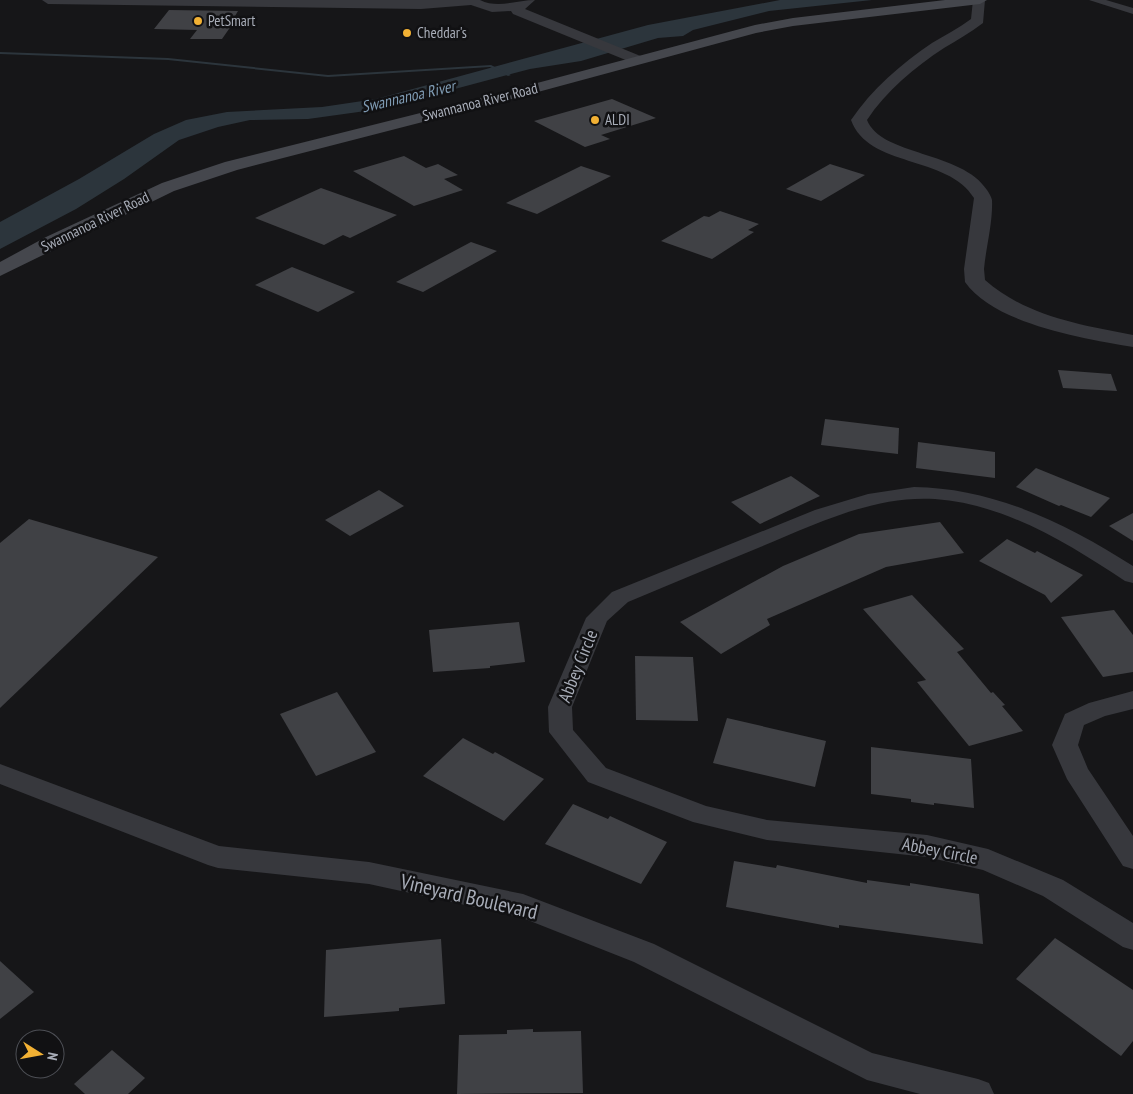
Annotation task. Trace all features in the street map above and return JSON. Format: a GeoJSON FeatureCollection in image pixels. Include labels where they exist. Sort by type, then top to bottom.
{"type":"FeatureCollection","features":[{"type":"Feature","properties":{"kind":"main road","name":"Swannanoa River Road"},"geometry":{"type":"LineString","coordinates":[[0,270],[53,241],[139,200],[231,166],[506,96],[722,36],[793,22],[980,0]]}},
{"type":"Feature","properties":{"kind":"street"},"geometry":{"type":"LineString","coordinates":[[48,0],[420,5],[473,1],[491,7],[524,3]]}},
{"type":"Feature","properties":{"kind":"street"},"geometry":{"type":"LineString","coordinates":[[980,0],[978,20],[932,50],[898,78],[864,111],[859,120],[864,131],[880,142],[954,173],[981,191],[983,198],[974,269],[975,282],[984,292],[1024,313],[1084,332],[1133,341]]}},
{"type":"Feature","properties":{"kind":"street"},"geometry":{"type":"LineString","coordinates":[[1094,0],[1133,11]]}},
{"type":"Feature","properties":{"kind":"street"},"geometry":{"type":"LineString","coordinates":[[524,3],[518,10],[550,25],[638,60]]}},
{"type":"Feature","properties":{"kind":"street","name":"Abbey Circle"},"geometry":{"type":"LineString","coordinates":[[1133,576],[1088,546],[1014,512],[968,499],[935,493],[905,494],[878,498],[818,516],[620,596],[597,618],[560,707],[561,732],[597,775],[702,815],[767,830],[928,846],[988,860],[1053,888],[1133,938]]}},
{"type":"Feature","properties":{"kind":"street"},"geometry":{"type":"LineString","coordinates":[[1133,700],[1098,709],[1074,720],[1065,745],[1076,772],[1133,858]]}},
{"type":"Feature","properties":{"kind":"street","name":"Vineyard Boulevard"},"geometry":{"type":"LineString","coordinates":[[0,774],[218,857],[370,873],[523,906],[644,952],[867,1066],[978,1094]]}},
{"type":"Feature","properties":{"kind":"water","name":"Swannanoa River"},"geometry":{"type":"Polygon","coordinates":[[[780,0],[872,0],[769,11],[693,30],[683,36],[658,38],[581,61],[530,69],[380,109],[308,119],[250,120],[218,127],[179,140],[124,179],[76,209],[0,249],[0,222],[79,179],[154,134],[186,120],[227,112],[322,107],[376,99],[648,25],[780,0]]]}},
{"type":"Feature","properties":{"kind":"building","name":"PetSmart"},"geometry":{"type":"Polygon","coordinates":[[[169,10],[238,11],[235,16],[238,16],[222,39],[190,39],[197,30],[154,29],[169,10]]]}},
{"type":"Feature","properties":{"kind":"building","name":"ALDI"},"geometry":{"type":"Polygon","coordinates":[[[612,99],[656,118],[601,135],[610,139],[585,147],[534,121],[612,99]]]}},
{"type":"Feature","properties":{"kind":"building"},"geometry":{"type":"Polygon","coordinates":[[[404,156],[426,168],[438,164],[458,175],[444,179],[463,190],[414,206],[353,171],[404,156]]]}},
{"type":"Feature","properties":{"kind":"building"},"geometry":{"type":"Polygon","coordinates":[[[830,164],[865,175],[821,201],[786,189],[830,164]]]}},
{"type":"Feature","properties":{"kind":"building"},"geometry":{"type":"Polygon","coordinates":[[[581,166],[611,176],[537,214],[506,203],[581,166]]]}},
{"type":"Feature","properties":{"kind":"building"},"geometry":{"type":"Polygon","coordinates":[[[321,188],[397,215],[350,238],[343,235],[324,245],[255,218],[321,188]]]}},
{"type":"Feature","properties":{"kind":"building"},"geometry":{"type":"Polygon","coordinates":[[[720,211],[759,224],[748,230],[754,232],[712,259],[661,241],[704,216],[709,217],[720,211]]]}},
{"type":"Feature","properties":{"kind":"building"},"geometry":{"type":"Polygon","coordinates":[[[471,242],[497,251],[423,292],[396,282],[471,242]]]}},
{"type":"Feature","properties":{"kind":"building"},"geometry":{"type":"Polygon","coordinates":[[[292,267],[355,292],[318,312],[255,285],[292,267]]]}},
{"type":"Feature","properties":{"kind":"building"},"geometry":{"type":"Polygon","coordinates":[[[1058,370],[1111,374],[1117,391],[1063,388],[1058,370]]]}},
{"type":"Feature","properties":{"kind":"building"},"geometry":{"type":"Polygon","coordinates":[[[825,419],[899,428],[898,454],[821,445],[825,419]]]}},
{"type":"Feature","properties":{"kind":"building"},"geometry":{"type":"Polygon","coordinates":[[[918,442],[995,452],[995,478],[916,468],[918,442]]]}},
{"type":"Feature","properties":{"kind":"building"},"geometry":{"type":"Polygon","coordinates":[[[1036,468],[1110,498],[1091,517],[1061,505],[1059,506],[1016,487],[1036,468]]]}},
{"type":"Feature","properties":{"kind":"building"},"geometry":{"type":"Polygon","coordinates":[[[791,476],[820,496],[760,524],[731,502],[791,476]]]}},
{"type":"Feature","properties":{"kind":"building"},"geometry":{"type":"Polygon","coordinates":[[[379,490],[404,506],[350,536],[325,520],[379,490]]]}},
{"type":"Feature","properties":{"kind":"building"},"geometry":{"type":"Polygon","coordinates":[[[1133,513],[1133,541],[1109,526],[1133,513]]]}},
{"type":"Feature","properties":{"kind":"building"},"geometry":{"type":"Polygon","coordinates":[[[29,519],[158,557],[0,708],[0,543],[29,519]]]}},
{"type":"Feature","properties":{"kind":"building"},"geometry":{"type":"Polygon","coordinates":[[[940,522],[964,553],[886,567],[767,619],[770,625],[721,654],[680,622],[783,566],[859,534],[940,522]]]}},
{"type":"Feature","properties":{"kind":"building"},"geometry":{"type":"Polygon","coordinates":[[[1007,539],[1035,553],[1037,551],[1083,575],[1051,603],[1045,595],[979,561],[1007,539]]]}},
{"type":"Feature","properties":{"kind":"building"},"geometry":{"type":"Polygon","coordinates":[[[912,595],[964,649],[957,652],[991,693],[993,692],[1005,705],[1002,706],[1023,731],[969,746],[917,682],[926,680],[863,609],[912,595]]]}},
{"type":"Feature","properties":{"kind":"building"},"geometry":{"type":"Polygon","coordinates":[[[1114,610],[1133,635],[1133,672],[1103,677],[1061,617],[1114,610]]]}},
{"type":"Feature","properties":{"kind":"building"},"geometry":{"type":"Polygon","coordinates":[[[519,622],[525,662],[490,666],[490,668],[433,672],[429,630],[519,622]]]}},
{"type":"Feature","properties":{"kind":"building"},"geometry":{"type":"Polygon","coordinates":[[[635,656],[693,657],[698,721],[636,720],[635,656]]]}},
{"type":"Feature","properties":{"kind":"building"},"geometry":{"type":"Polygon","coordinates":[[[337,692],[376,752],[316,776],[280,714],[337,692]]]}},
{"type":"Feature","properties":{"kind":"building"},"geometry":{"type":"Polygon","coordinates":[[[727,718],[826,741],[815,787],[713,763],[727,718]]]}},
{"type":"Feature","properties":{"kind":"building"},"geometry":{"type":"Polygon","coordinates":[[[463,738],[493,754],[495,752],[544,779],[504,821],[423,776],[463,738]]]}},
{"type":"Feature","properties":{"kind":"building"},"geometry":{"type":"Polygon","coordinates":[[[871,747],[971,759],[974,808],[911,802],[911,799],[871,794],[871,747]]]}},
{"type":"Feature","properties":{"kind":"building"},"geometry":{"type":"Polygon","coordinates":[[[573,804],[608,819],[610,816],[667,842],[641,884],[545,844],[573,804]]]}},
{"type":"Feature","properties":{"kind":"building"},"geometry":{"type":"Polygon","coordinates":[[[734,861],[776,868],[777,865],[867,883],[867,880],[910,886],[910,883],[979,894],[983,944],[839,925],[839,928],[726,907],[734,861]]]}},
{"type":"Feature","properties":{"kind":"building"},"geometry":{"type":"Polygon","coordinates":[[[1055,938],[1133,990],[1133,1041],[1121,1056],[1016,979],[1055,938]]]}},
{"type":"Feature","properties":{"kind":"building"},"geometry":{"type":"Polygon","coordinates":[[[441,939],[445,1004],[399,1008],[399,1011],[324,1017],[326,950],[441,939]]]}},
{"type":"Feature","properties":{"kind":"building"},"geometry":{"type":"Polygon","coordinates":[[[0,961],[34,992],[0,1019],[0,961]]]}},
{"type":"Feature","properties":{"kind":"building"},"geometry":{"type":"Polygon","coordinates":[[[533,1029],[533,1032],[581,1031],[583,1093],[457,1094],[459,1035],[507,1034],[507,1030],[533,1029]]]}},
{"type":"Feature","properties":{"kind":"building"},"geometry":{"type":"Polygon","coordinates":[[[112,1050],[145,1078],[128,1094],[85,1094],[74,1084],[112,1050]]]}},
{"type":"Feature","properties":{"kind":"waterway","name":"Swannanoa River"},"geometry":{"type":"LineString","coordinates":[[0,53],[168,59],[328,76],[491,66],[509,75]]}},
{"type":"Feature","properties":{"kind":"place","name":"PetSmart"},"geometry":{"type":"Point","coordinates":[198,21]}},
{"type":"Feature","properties":{"kind":"place","name":"Cheddar's"},"geometry":{"type":"Point","coordinates":[407,33]}},
{"type":"Feature","properties":{"kind":"place","name":"ALDI"},"geometry":{"type":"Point","coordinates":[595,120]}}]}
